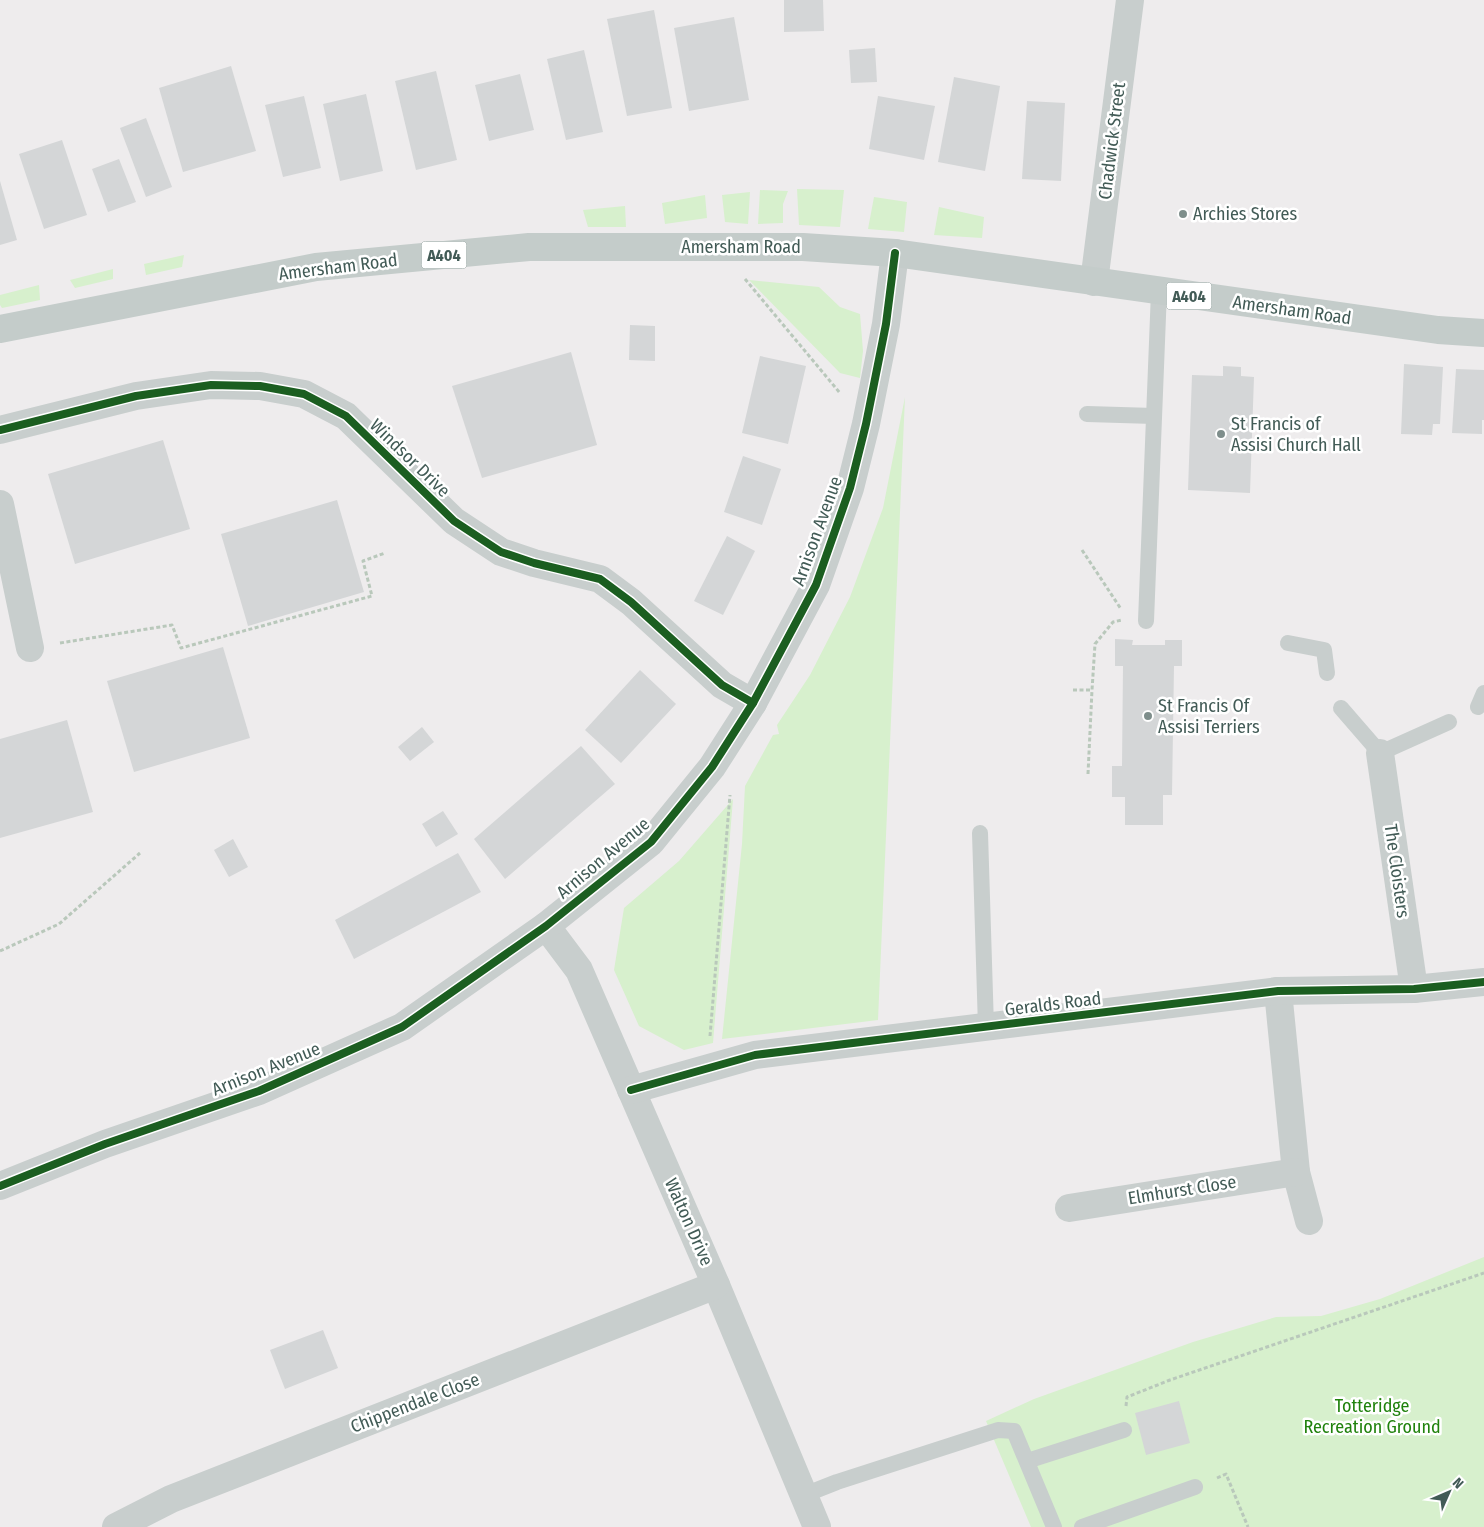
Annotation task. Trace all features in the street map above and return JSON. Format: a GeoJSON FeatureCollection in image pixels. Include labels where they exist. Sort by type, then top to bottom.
{"type":"FeatureCollection","features":[{"type":"Feature","properties":{"kind":"main road","name":"Amersham Road"},"geometry":{"type":"LineString","coordinates":[[0,329],[316,267],[529,246],[803,247],[894,253],[1438,330],[1484,333]]}},
{"type":"Feature","properties":{"kind":"street","name":"Chadwick Street"},"geometry":{"type":"LineString","coordinates":[[1094,282],[1130,0]]}},
{"type":"Feature","properties":{"kind":"street","name":"Arnison Avenue"},"geometry":{"type":"LineString","coordinates":[[0,1186],[105,1144],[259,1092],[402,1027],[546,926],[651,842],[712,767],[753,703],[816,586],[850,488],[866,424],[886,324],[894,253]]}},
{"type":"Feature","properties":{"kind":"street","name":"Windsor Drive"},"geometry":{"type":"LineString","coordinates":[[0,430],[136,396],[212,385],[260,386],[304,394],[346,416],[454,521],[501,552],[534,563],[600,579],[631,602],[722,685],[753,703]]}},
{"type":"Feature","properties":{"kind":"street"},"geometry":{"type":"LineString","coordinates":[[0,504],[30,648]]}},
{"type":"Feature","properties":{"kind":"street","name":"The Cloisters"},"geometry":{"type":"LineString","coordinates":[[1380,753],[1414,989]]}},
{"type":"Feature","properties":{"kind":"street","name":"Walton Drive"},"geometry":{"type":"LineString","coordinates":[[546,926],[579,970],[716,1285],[817,1527]]}},
{"type":"Feature","properties":{"kind":"street","name":"Geralds Road"},"geometry":{"type":"LineString","coordinates":[[631,1090],[755,1055],[1278,991],[1414,989],[1484,982]]}},
{"type":"Feature","properties":{"kind":"street"},"geometry":{"type":"LineString","coordinates":[[1278,991],[1296,1172],[1309,1221]]}},
{"type":"Feature","properties":{"kind":"street","name":"Elmhurst Close"},"geometry":{"type":"LineString","coordinates":[[1069,1208],[1296,1172]]}},
{"type":"Feature","properties":{"kind":"street","name":"Chippendale Close"},"geometry":{"type":"LineString","coordinates":[[116,1527],[171,1499],[716,1285]]}},
{"type":"Feature","properties":{"kind":"lane"},"geometry":{"type":"LineString","coordinates":[[1146,616],[1159,291]]}},
{"type":"Feature","properties":{"kind":"lane"},"geometry":{"type":"LineString","coordinates":[[1087,414],[1154,416]]}},
{"type":"Feature","properties":{"kind":"lane"},"geometry":{"type":"LineString","coordinates":[[1288,643],[1324,650],[1327,673]]}},
{"type":"Feature","properties":{"kind":"lane"},"geometry":{"type":"LineString","coordinates":[[1341,708],[1380,753],[1449,722]]}},
{"type":"Feature","properties":{"kind":"lane"},"geometry":{"type":"LineString","coordinates":[[980,833],[986,1027]]}},
{"type":"Feature","properties":{"kind":"lane"},"geometry":{"type":"LineString","coordinates":[[804,1495],[837,1482],[998,1430],[1014,1431],[1054,1527]]}},
{"type":"Feature","properties":{"kind":"lane"},"geometry":{"type":"LineString","coordinates":[[1027,1461],[1124,1430]]}},
{"type":"Feature","properties":{"kind":"lane"},"geometry":{"type":"LineString","coordinates":[[1082,1527],[1195,1487]]}},
{"type":"Feature","properties":{"kind":"path"},"geometry":{"type":"LineString","coordinates":[[719,248],[866,424]]}},
{"type":"Feature","properties":{"kind":"path"},"geometry":{"type":"LineString","coordinates":[[1082,550],[1126,618]]}},
{"type":"Feature","properties":{"kind":"path"},"geometry":{"type":"LineString","coordinates":[[30,648],[172,625],[181,648],[372,596],[362,561],[385,553]]}},
{"type":"Feature","properties":{"kind":"path"},"geometry":{"type":"LineString","coordinates":[[1088,774],[1095,644],[1114,622],[1126,618],[1146,616]]}},
{"type":"Feature","properties":{"kind":"path"},"geometry":{"type":"LineString","coordinates":[[1073,690],[1092,690]]}},
{"type":"Feature","properties":{"kind":"path"},"geometry":{"type":"LineString","coordinates":[[707,1068],[732,782],[712,767]]}},
{"type":"Feature","properties":{"kind":"path"},"geometry":{"type":"LineString","coordinates":[[0,951],[59,924],[140,853]]}},
{"type":"Feature","properties":{"kind":"path"},"geometry":{"type":"LineString","coordinates":[[1124,1430],[1127,1397],[1170,1380],[1484,1273]]}},
{"type":"Feature","properties":{"kind":"path"},"geometry":{"type":"LineString","coordinates":[[1195,1487],[1226,1474],[1248,1527]]}},
{"type":"Feature","properties":{"kind":"green space"},"geometry":{"type":"Polygon","coordinates":[[[797,189],[844,190],[840,227],[799,225],[797,189]]]}},
{"type":"Feature","properties":{"kind":"green space"},"geometry":{"type":"Polygon","coordinates":[[[760,190],[788,191],[783,204],[783,223],[758,224],[760,190]]]}},
{"type":"Feature","properties":{"kind":"green space"},"geometry":{"type":"Polygon","coordinates":[[[750,192],[748,224],[725,222],[722,195],[750,192]]]}},
{"type":"Feature","properties":{"kind":"green space"},"geometry":{"type":"Polygon","coordinates":[[[705,195],[707,218],[665,224],[662,203],[705,195]]]}},
{"type":"Feature","properties":{"kind":"green space"},"geometry":{"type":"Polygon","coordinates":[[[874,197],[907,202],[904,232],[868,229],[874,197]]]}},
{"type":"Feature","properties":{"kind":"green space"},"geometry":{"type":"Polygon","coordinates":[[[625,206],[626,227],[588,227],[583,210],[625,206]]]}},
{"type":"Feature","properties":{"kind":"green space"},"geometry":{"type":"Polygon","coordinates":[[[939,207],[984,217],[982,238],[934,235],[939,207]]]}},
{"type":"Feature","properties":{"kind":"green space"},"geometry":{"type":"Polygon","coordinates":[[[184,255],[182,267],[146,275],[144,264],[184,255]]]}},
{"type":"Feature","properties":{"kind":"green space"},"geometry":{"type":"Polygon","coordinates":[[[113,269],[113,279],[75,288],[70,280],[113,269]]]}},
{"type":"Feature","properties":{"kind":"green space"},"geometry":{"type":"Polygon","coordinates":[[[749,280],[819,287],[840,307],[860,314],[863,351],[860,378],[840,373],[749,280]]]}},
{"type":"Feature","properties":{"kind":"green space"},"geometry":{"type":"Polygon","coordinates":[[[39,285],[40,300],[2,308],[0,305],[0,295],[39,285]]]}},
{"type":"Feature","properties":{"kind":"green space"},"geometry":{"type":"Polygon","coordinates":[[[905,397],[878,1020],[722,1039],[742,844],[745,786],[773,735],[779,734],[777,725],[810,675],[850,597],[883,508],[905,397]]]}},
{"type":"Feature","properties":{"kind":"green space"},"geometry":{"type":"Polygon","coordinates":[[[733,799],[713,1043],[684,1050],[639,1026],[614,970],[624,908],[679,861],[733,799]]]}},
{"type":"Feature","properties":{"kind":"green space","name":"Totteridge Recreation Ground"},"geometry":{"type":"Polygon","coordinates":[[[1484,1257],[1484,1527],[1031,1527],[986,1421],[1034,1399],[1193,1342],[1276,1317],[1321,1316],[1380,1299],[1484,1257]]]}},
{"type":"Feature","properties":{"kind":"building"},"geometry":{"type":"Polygon","coordinates":[[[784,0],[823,0],[824,31],[784,32],[784,0]]]}},
{"type":"Feature","properties":{"kind":"building"},"geometry":{"type":"Polygon","coordinates":[[[654,10],[672,108],[627,116],[607,19],[654,10]]]}},
{"type":"Feature","properties":{"kind":"building"},"geometry":{"type":"Polygon","coordinates":[[[734,17],[749,100],[689,111],[674,28],[734,17]]]}},
{"type":"Feature","properties":{"kind":"building"},"geometry":{"type":"Polygon","coordinates":[[[875,48],[877,82],[851,83],[849,50],[875,48]]]}},
{"type":"Feature","properties":{"kind":"building"},"geometry":{"type":"Polygon","coordinates":[[[584,50],[603,132],[566,140],[547,59],[584,50]]]}},
{"type":"Feature","properties":{"kind":"building"},"geometry":{"type":"Polygon","coordinates":[[[231,66],[256,151],[183,172],[159,88],[231,66]]]}},
{"type":"Feature","properties":{"kind":"building"},"geometry":{"type":"Polygon","coordinates":[[[436,71],[457,160],[416,170],[395,81],[436,71]]]}},
{"type":"Feature","properties":{"kind":"building"},"geometry":{"type":"Polygon","coordinates":[[[520,74],[534,130],[489,141],[475,85],[520,74]]]}},
{"type":"Feature","properties":{"kind":"building"},"geometry":{"type":"Polygon","coordinates":[[[954,77],[1000,86],[985,171],[938,162],[954,77]]]}},
{"type":"Feature","properties":{"kind":"building"},"geometry":{"type":"Polygon","coordinates":[[[366,94],[383,171],[340,181],[323,104],[366,94]]]}},
{"type":"Feature","properties":{"kind":"building"},"geometry":{"type":"Polygon","coordinates":[[[304,96],[321,168],[283,177],[265,105],[304,96]]]}},
{"type":"Feature","properties":{"kind":"building"},"geometry":{"type":"Polygon","coordinates":[[[878,96],[935,106],[924,160],[869,149],[878,96]]]}},
{"type":"Feature","properties":{"kind":"building"},"geometry":{"type":"Polygon","coordinates":[[[1027,101],[1065,103],[1061,181],[1022,179],[1027,101]]]}},
{"type":"Feature","properties":{"kind":"building"},"geometry":{"type":"Polygon","coordinates":[[[146,118],[172,187],[146,197],[120,128],[146,118]]]}},
{"type":"Feature","properties":{"kind":"building"},"geometry":{"type":"Polygon","coordinates":[[[62,140],[87,215],[44,229],[19,154],[62,140]]]}},
{"type":"Feature","properties":{"kind":"building"},"geometry":{"type":"Polygon","coordinates":[[[119,159],[136,202],[108,212],[92,169],[119,159]]]}},
{"type":"Feature","properties":{"kind":"building"},"geometry":{"type":"Polygon","coordinates":[[[0,181],[17,240],[0,245],[0,181]]]}},
{"type":"Feature","properties":{"kind":"building"},"geometry":{"type":"Polygon","coordinates":[[[630,325],[655,326],[655,361],[629,360],[630,325]]]}},
{"type":"Feature","properties":{"kind":"building"},"geometry":{"type":"Polygon","coordinates":[[[571,352],[597,445],[482,478],[452,386],[571,352]]]}},
{"type":"Feature","properties":{"kind":"building"},"geometry":{"type":"Polygon","coordinates":[[[760,356],[806,366],[788,444],[742,433],[760,356]]]}},
{"type":"Feature","properties":{"kind":"building"},"geometry":{"type":"Polygon","coordinates":[[[1404,364],[1443,367],[1440,424],[1433,424],[1432,435],[1401,434],[1404,364]]]}},
{"type":"Feature","properties":{"kind":"building","name":"St Francis of Assisi Church Hall"},"geometry":{"type":"Polygon","coordinates":[[[1223,366],[1241,367],[1241,376],[1254,377],[1250,493],[1188,490],[1192,375],[1223,376],[1223,366]]]}},
{"type":"Feature","properties":{"kind":"building"},"geometry":{"type":"Polygon","coordinates":[[[1456,369],[1484,370],[1484,420],[1482,420],[1482,434],[1452,433],[1456,369]]]}},
{"type":"Feature","properties":{"kind":"building"},"geometry":{"type":"Polygon","coordinates":[[[163,440],[190,529],[75,564],[48,474],[163,440]]]}},
{"type":"Feature","properties":{"kind":"building"},"geometry":{"type":"Polygon","coordinates":[[[743,456],[781,469],[762,525],[724,512],[743,456]]]}},
{"type":"Feature","properties":{"kind":"building"},"geometry":{"type":"Polygon","coordinates":[[[337,500],[364,592],[248,626],[221,534],[337,500]]]}},
{"type":"Feature","properties":{"kind":"building"},"geometry":{"type":"Polygon","coordinates":[[[727,536],[755,551],[723,615],[694,601],[727,536]]]}},
{"type":"Feature","properties":{"kind":"building","name":"St Francis Of Assisi Terriers"},"geometry":{"type":"Polygon","coordinates":[[[1115,639],[1133,640],[1132,645],[1165,645],[1165,640],[1182,640],[1182,666],[1174,666],[1172,795],[1163,795],[1163,825],[1125,825],[1125,797],[1112,797],[1112,766],[1122,766],[1123,666],[1115,666],[1115,639]]]}},
{"type":"Feature","properties":{"kind":"building"},"geometry":{"type":"Polygon","coordinates":[[[223,647],[250,738],[134,772],[107,681],[223,647]]]}},
{"type":"Feature","properties":{"kind":"building"},"geometry":{"type":"Polygon","coordinates":[[[640,670],[676,704],[621,763],[585,730],[640,670]]]}},
{"type":"Feature","properties":{"kind":"building"},"geometry":{"type":"Polygon","coordinates":[[[67,720],[93,812],[0,838],[0,739],[67,720]]]}},
{"type":"Feature","properties":{"kind":"building"},"geometry":{"type":"Polygon","coordinates":[[[422,727],[434,742],[410,761],[398,747],[422,727]]]}},
{"type":"Feature","properties":{"kind":"building"},"geometry":{"type":"Polygon","coordinates":[[[581,746],[615,784],[505,879],[474,839],[581,746]]]}},
{"type":"Feature","properties":{"kind":"building"},"geometry":{"type":"Polygon","coordinates":[[[443,811],[458,834],[436,847],[422,824],[443,811]]]}},
{"type":"Feature","properties":{"kind":"building"},"geometry":{"type":"Polygon","coordinates":[[[233,839],[248,867],[229,877],[214,850],[233,839]]]}},
{"type":"Feature","properties":{"kind":"building"},"geometry":{"type":"Polygon","coordinates":[[[458,853],[481,892],[354,959],[335,920],[458,853]]]}},
{"type":"Feature","properties":{"kind":"building"},"geometry":{"type":"Polygon","coordinates":[[[323,1330],[338,1368],[285,1389],[270,1350],[323,1330]]]}},
{"type":"Feature","properties":{"kind":"building"},"geometry":{"type":"Polygon","coordinates":[[[1179,1401],[1190,1443],[1146,1455],[1135,1413],[1179,1401]]]}},
{"type":"Feature","properties":{"kind":"cycle path"},"geometry":{"type":"LineString","coordinates":[[0,1186],[105,1144],[259,1091],[402,1027],[546,926],[651,842],[712,767],[753,703],[816,585],[850,488],[866,424],[886,324],[895,253]]}},
{"type":"Feature","properties":{"kind":"cycle path"},"geometry":{"type":"LineString","coordinates":[[0,430],[136,396],[211,385],[260,386],[304,394],[346,416],[454,521],[501,552],[534,563],[600,579],[631,602],[722,685],[753,703]]}},
{"type":"Feature","properties":{"kind":"cycle path"},"geometry":{"type":"LineString","coordinates":[[631,1090],[755,1055],[1278,991],[1414,989],[1484,982]]}},
{"type":"Feature","properties":{"kind":"place","name":"Archies Stores"},"geometry":{"type":"Point","coordinates":[1183,214]}},
{"type":"Feature","properties":{"kind":"place","name":"St Francis of Assisi Church Hall"},"geometry":{"type":"Point","coordinates":[1221,434]}},
{"type":"Feature","properties":{"kind":"place","name":"St Francis Of Assisi Terriers"},"geometry":{"type":"Point","coordinates":[1148,716]}}]}
